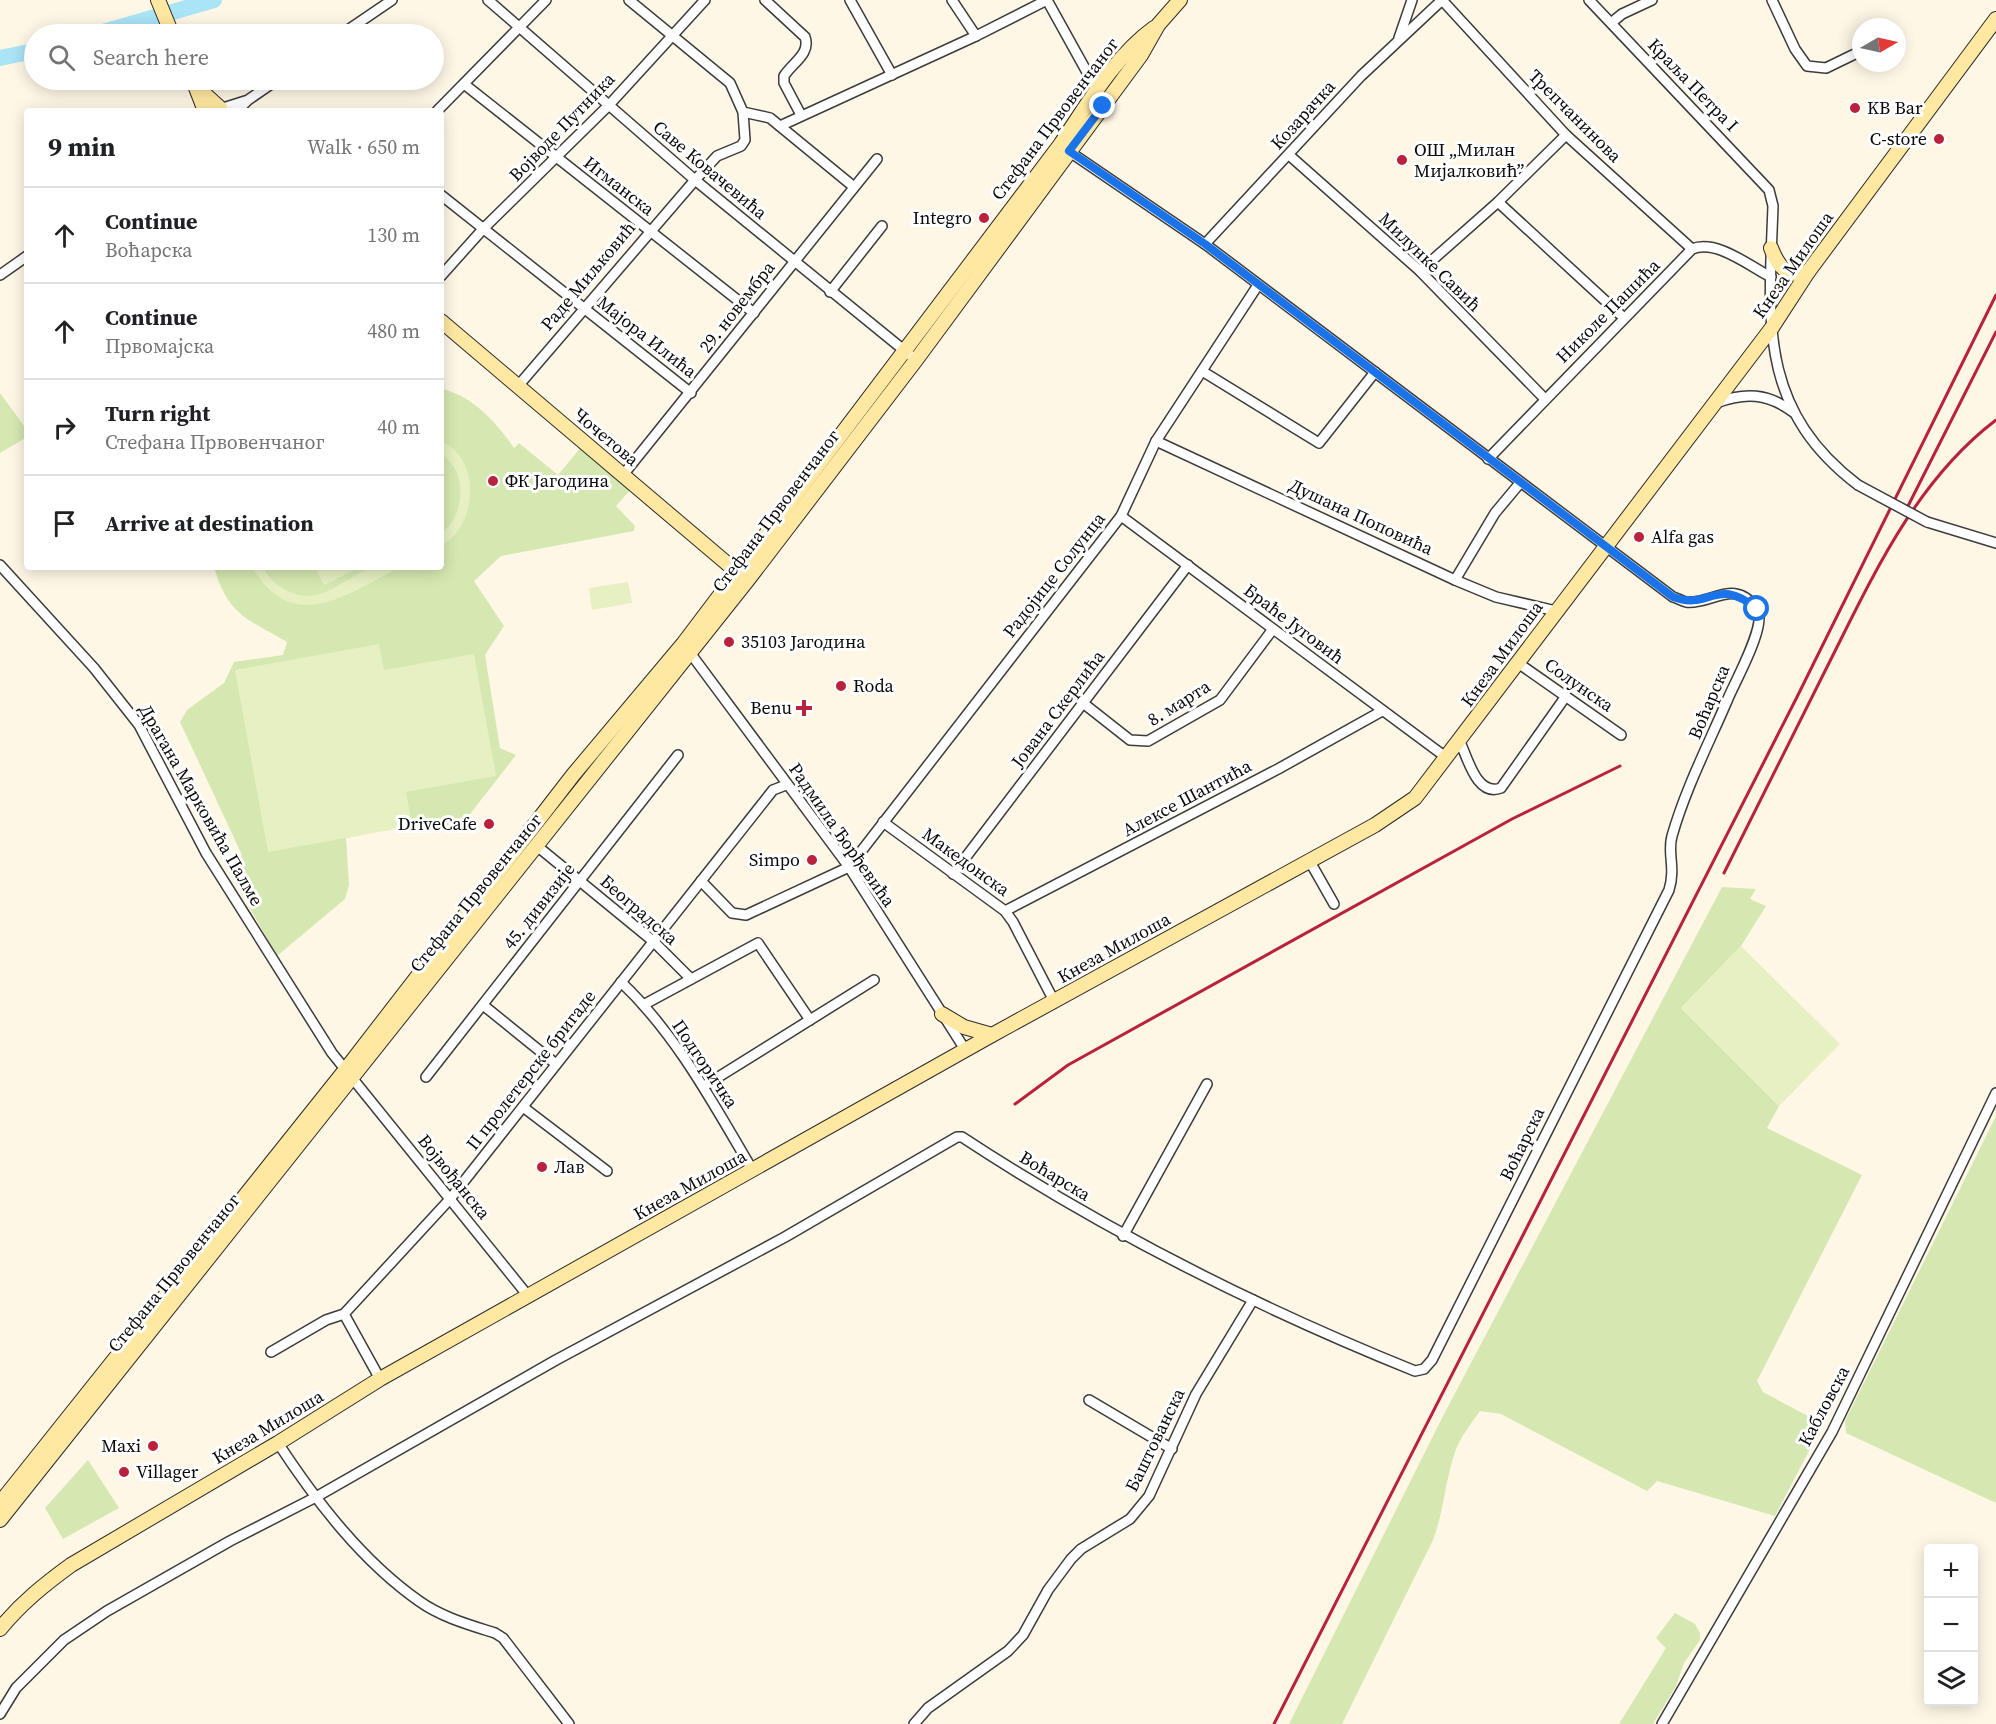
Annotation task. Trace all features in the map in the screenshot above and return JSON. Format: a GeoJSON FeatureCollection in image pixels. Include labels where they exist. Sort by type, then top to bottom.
{"type":"FeatureCollection","features":[{"type":"Feature","properties":{"kind":"street"},"geometry":{"type":"LineString","coordinates":[[158,0],[167,24]]}},
{"type":"Feature","properties":{"kind":"street"},"geometry":{"type":"LineString","coordinates":[[357,24],[392,0]]}},
{"type":"Feature","properties":{"kind":"street","name":"Саве Ковачевића"},"geometry":{"type":"LineString","coordinates":[[488,0],[695,180],[916,360]]}},
{"type":"Feature","properties":{"kind":"street"},"geometry":{"type":"LineString","coordinates":[[440,108],[546,0]]}},
{"type":"Feature","properties":{"kind":"street"},"geometry":{"type":"LineString","coordinates":[[629,0],[730,83],[743,112],[758,113],[780,126],[854,187]]}},
{"type":"Feature","properties":{"kind":"street","name":"Војводе Путника"},"geometry":{"type":"LineString","coordinates":[[444,273],[483,229],[609,105],[670,35],[705,0]]}},
{"type":"Feature","properties":{"kind":"street"},"geometry":{"type":"LineString","coordinates":[[765,0],[805,37],[804,52],[784,76],[784,83],[801,115]]}},
{"type":"Feature","properties":{"kind":"street"},"geometry":{"type":"LineString","coordinates":[[850,0],[892,75]]}},
{"type":"Feature","properties":{"kind":"street"},"geometry":{"type":"LineString","coordinates":[[952,0],[976,36]]}},
{"type":"Feature","properties":{"kind":"street"},"geometry":{"type":"LineString","coordinates":[[780,126],[976,36],[1047,0],[1097,90],[1103,106]]}},
{"type":"Feature","properties":{"kind":"street"},"geometry":{"type":"LineString","coordinates":[[1158,25],[1180,0]]}},
{"type":"Feature","properties":{"kind":"street","name":"Козарачка"},"geometry":{"type":"LineString","coordinates":[[1205,244],[1361,76],[1398,40],[1412,0]]}},
{"type":"Feature","properties":{"kind":"street"},"geometry":{"type":"LineString","coordinates":[[1398,40],[1442,0]]}},
{"type":"Feature","properties":{"kind":"street","name":"Трепчанинова"},"geometry":{"type":"LineString","coordinates":[[1442,0],[1566,135],[1692,249]]}},
{"type":"Feature","properties":{"kind":"street","name":"Краља Петра I"},"geometry":{"type":"LineString","coordinates":[[1589,0],[1739,156],[1771,195],[1772,248]]}},
{"type":"Feature","properties":{"kind":"street"},"geometry":{"type":"LineString","coordinates":[[1611,23],[1622,14],[1652,0]]}},
{"type":"Feature","properties":{"kind":"street"},"geometry":{"type":"LineString","coordinates":[[1772,0],[1795,49],[1807,66],[1826,68],[1852,55]]}},
{"type":"Feature","properties":{"kind":"street","name":"Кнеза Милоша"},"geometry":{"type":"LineString","coordinates":[[0,1629],[16,1609],[71,1565],[278,1443],[380,1379],[1407,805],[1423,789],[1460,742],[1604,547],[1771,329],[1808,272],[1996,19]]}},
{"type":"Feature","properties":{"kind":"street","name":"Стефана Првовенчаног"},"geometry":{"type":"LineString","coordinates":[[505,876],[537,846],[742,576],[916,360],[1064,148],[1097,90],[1131,47],[1158,25]]}},
{"type":"Feature","properties":{"kind":"street","name":"Стефана Првовенчаног"},"geometry":{"type":"LineString","coordinates":[[742,576],[903,350],[1064,148],[1103,106],[1141,55],[1158,25]]}},
{"type":"Feature","properties":{"kind":"street","name":"Игманска"},"geometry":{"type":"LineString","coordinates":[[464,84],[754,313]]}},
{"type":"Feature","properties":{"kind":"street"},"geometry":{"type":"LineString","coordinates":[[197,90],[204,108]]}},
{"type":"Feature","properties":{"kind":"street"},"geometry":{"type":"LineString","coordinates":[[201,90],[218,108]]}},
{"type":"Feature","properties":{"kind":"street"},"geometry":{"type":"LineString","coordinates":[[240,108],[262,90]]}},
{"type":"Feature","properties":{"kind":"street"},"geometry":{"type":"LineString","coordinates":[[226,108],[248,100]]}},
{"type":"Feature","properties":{"kind":"street","name":"Раде Миљковић"},"geometry":{"type":"LineString","coordinates":[[518,386],[649,230],[717,156],[741,146],[745,140],[743,112]]}},
{"type":"Feature","properties":{"kind":"street"},"geometry":{"type":"LineString","coordinates":[[1420,271],[1498,202],[1566,135]]}},
{"type":"Feature","properties":{"kind":"street"},"geometry":{"type":"LineString","coordinates":[[1064,148],[1205,244],[1604,547]]}},
{"type":"Feature","properties":{"kind":"street","name":"Милунке Савић"},"geometry":{"type":"LineString","coordinates":[[1289,155],[1420,271],[1544,398]]}},
{"type":"Feature","properties":{"kind":"street","name":"29. новембра"},"geometry":{"type":"LineString","coordinates":[[623,475],[877,159]]}},
{"type":"Feature","properties":{"kind":"street","name":"Мајора Илића"},"geometry":{"type":"LineString","coordinates":[[444,197],[691,393]]}},
{"type":"Feature","properties":{"kind":"street"},"geometry":{"type":"LineString","coordinates":[[1498,202],[1624,318]]}},
{"type":"Feature","properties":{"kind":"street"},"geometry":{"type":"LineString","coordinates":[[830,292],[882,226]]}},
{"type":"Feature","properties":{"kind":"street"},"geometry":{"type":"LineString","coordinates":[[1692,249],[1707,246],[1719,250],[1771,277]]}},
{"type":"Feature","properties":{"kind":"street"},"geometry":{"type":"LineString","coordinates":[[1772,248],[1780,267],[1785,271],[1795,274],[1808,272]]}},
{"type":"Feature","properties":{"kind":"street"},"geometry":{"type":"LineString","coordinates":[[1772,248],[1771,329],[1778,372],[1795,414],[1829,459],[1858,485],[1927,522],[1996,543]]}},
{"type":"Feature","properties":{"kind":"street","name":"Николе Пашића"},"geometry":{"type":"LineString","coordinates":[[1488,459],[1544,398],[1692,249]]}},
{"type":"Feature","properties":{"kind":"street"},"geometry":{"type":"LineString","coordinates":[[0,275],[24,258]]}},
{"type":"Feature","properties":{"kind":"street","name":"Радојице Солунца"},"geometry":{"type":"LineString","coordinates":[[849,867],[1121,516],[1156,441],[1258,285]]}},
{"type":"Feature","properties":{"kind":"street","name":"Чочетова"},"geometry":{"type":"LineString","coordinates":[[444,324],[742,576]]}},
{"type":"Feature","properties":{"kind":"street"},"geometry":{"type":"LineString","coordinates":[[1203,371],[1319,442],[1375,372]]}},
{"type":"Feature","properties":{"kind":"street"},"geometry":{"type":"LineString","coordinates":[[1715,403],[1739,396],[1757,395],[1776,401],[1795,414]]}},
{"type":"Feature","properties":{"kind":"street","name":"Душана Поповића"},"geometry":{"type":"LineString","coordinates":[[1156,441],[1455,580],[1496,597],[1556,611]]}},
{"type":"Feature","properties":{"kind":"street"},"geometry":{"type":"LineString","coordinates":[[1455,580],[1495,513],[1520,483]]}},
{"type":"Feature","properties":{"kind":"street","name":"Браће Југовић"},"geometry":{"type":"LineString","coordinates":[[1121,516],[1447,759]]}},
{"type":"Feature","properties":{"kind":"street","name":"Воћарска"},"geometry":{"type":"LineString","coordinates":[[316,1497],[556,1360],[785,1237],[957,1137],[962,1137],[1040,1188],[1123,1236],[1253,1300],[1414,1371],[1424,1369],[1432,1360],[1485,1257],[1669,890],[1674,868],[1671,837],[1739,670],[1760,629],[1761,617],[1757,609],[1743,597],[1727,592],[1687,602],[1673,597],[1604,547]]}},
{"type":"Feature","properties":{"kind":"street","name":"Драгана Марковића Палме"},"geometry":{"type":"LineString","coordinates":[[0,565],[98,672],[142,729],[206,853],[306,1014],[349,1073]]}},
{"type":"Feature","properties":{"kind":"street","name":"Јована Скерлића"},"geometry":{"type":"LineString","coordinates":[[953,874],[1188,565]]}},
{"type":"Feature","properties":{"kind":"street","name":"8. марта"},"geometry":{"type":"LineString","coordinates":[[1083,704],[1130,740],[1148,741],[1220,700],[1273,629]]}},
{"type":"Feature","properties":{"kind":"street","name":"Стефана Првовенчаног"},"geometry":{"type":"LineString","coordinates":[[0,1520],[505,876],[573,775],[686,648]]}},
{"type":"Feature","properties":{"kind":"street","name":"Радмила Ђорђевића"},"geometry":{"type":"LineString","coordinates":[[686,648],[849,867],[966,1051]]}},
{"type":"Feature","properties":{"kind":"street","name":"Солунска"},"geometry":{"type":"LineString","coordinates":[[1518,663],[1621,735]]}},
{"type":"Feature","properties":{"kind":"street"},"geometry":{"type":"LineString","coordinates":[[1460,742],[1481,785],[1489,790],[1501,788],[1566,696]]}},
{"type":"Feature","properties":{"kind":"street","name":"Алексе Шантића"},"geometry":{"type":"LineString","coordinates":[[1005,911],[1382,711]]}},
{"type":"Feature","properties":{"kind":"street","name":"45. дивизије"},"geometry":{"type":"LineString","coordinates":[[426,1077],[678,755]]}},
{"type":"Feature","properties":{"kind":"street","name":"II пролетерске бригаде"},"geometry":{"type":"LineString","coordinates":[[344,1314],[450,1199],[772,790],[786,784]]}},
{"type":"Feature","properties":{"kind":"street","name":"Македонска"},"geometry":{"type":"LineString","coordinates":[[883,822],[1005,911],[1013,922],[1054,1002]]}},
{"type":"Feature","properties":{"kind":"street","name":"Београдска"},"geometry":{"type":"LineString","coordinates":[[537,846],[653,941],[690,979]]}},
{"type":"Feature","properties":{"kind":"street"},"geometry":{"type":"LineString","coordinates":[[1309,860],[1334,904]]}},
{"type":"Feature","properties":{"kind":"street"},"geometry":{"type":"LineString","coordinates":[[701,881],[732,913],[746,915],[849,867]]}},
{"type":"Feature","properties":{"kind":"street"},"geometry":{"type":"LineString","coordinates":[[645,1004],[758,943],[810,1020]]}},
{"type":"Feature","properties":{"kind":"street"},"geometry":{"type":"LineString","coordinates":[[704,1086],[874,980]]}},
{"type":"Feature","properties":{"kind":"street","name":"Подгоричка"},"geometry":{"type":"LineString","coordinates":[[621,982],[645,1004],[704,1086],[753,1171]]}},
{"type":"Feature","properties":{"kind":"street"},"geometry":{"type":"LineString","coordinates":[[483,1005],[556,1064]]}},
{"type":"Feature","properties":{"kind":"street"},"geometry":{"type":"LineString","coordinates":[[942,1014],[964,1027],[992,1035]]}},
{"type":"Feature","properties":{"kind":"street","name":"Стефана Првовенчаног"},"geometry":{"type":"LineString","coordinates":[[0,1503],[349,1073]]}},
{"type":"Feature","properties":{"kind":"street","name":"Војвођанска"},"geometry":{"type":"LineString","coordinates":[[349,1073],[529,1297]]}},
{"type":"Feature","properties":{"kind":"street"},"geometry":{"type":"LineString","coordinates":[[1123,1236],[1207,1084]]}},
{"type":"Feature","properties":{"kind":"street","name":"Кабловска"},"geometry":{"type":"LineString","coordinates":[[1662,1724],[1832,1432],[1996,1094]]}},
{"type":"Feature","properties":{"kind":"street"},"geometry":{"type":"LineString","coordinates":[[523,1107],[607,1171]]}},
{"type":"Feature","properties":{"kind":"street","name":"Баштованска"},"geometry":{"type":"LineString","coordinates":[[914,1724],[928,1708],[979,1674],[1015,1643],[1060,1572],[1071,1559],[1081,1549],[1130,1519],[1149,1496],[1196,1394],[1253,1300]]}},
{"type":"Feature","properties":{"kind":"street"},"geometry":{"type":"LineString","coordinates":[[271,1352],[327,1320],[344,1314],[380,1379]]}},
{"type":"Feature","properties":{"kind":"street"},"geometry":{"type":"LineString","coordinates":[[1089,1400],[1172,1449]]}},
{"type":"Feature","properties":{"kind":"street"},"geometry":{"type":"LineString","coordinates":[[278,1443],[316,1497],[378,1566],[418,1601],[503,1638],[569,1724]]}},
{"type":"Feature","properties":{"kind":"street"},"geometry":{"type":"LineString","coordinates":[[0,1714],[16,1688],[64,1640],[83,1626],[230,1541],[316,1497]]}},
{"type":"Feature","properties":{"kind":"green space"},"geometry":{"type":"Polygon","coordinates":[[[444,390],[463,397],[483,411],[514,448],[519,443],[558,475],[582,446],[632,488],[616,506],[635,526],[634,531],[501,556],[474,581],[504,626],[485,655],[500,748],[516,755],[456,832],[423,825],[346,838],[349,885],[345,899],[277,956],[226,866],[242,855],[180,722],[187,710],[224,683],[234,662],[283,655],[287,642],[241,614],[226,596],[215,570],[444,570],[444,390]]]}},
{"type":"Feature","properties":{"kind":"green space"},"geometry":{"type":"Polygon","coordinates":[[[0,393],[24,426],[24,439],[0,453],[0,393]]]}},
{"type":"Feature","properties":{"kind":"green space"},"geometry":{"type":"Polygon","coordinates":[[[444,443],[454,450],[464,462],[469,477],[470,493],[468,509],[462,524],[444,544],[444,530],[452,521],[459,506],[460,490],[455,468],[444,455],[444,443]]]}},
{"type":"Feature","properties":{"kind":"green space"},"geometry":{"type":"Polygon","coordinates":[[[254,570],[265,570],[278,585],[302,596],[324,593],[368,570],[394,570],[341,597],[322,603],[303,605],[285,600],[268,588],[254,570]]]}},
{"type":"Feature","properties":{"kind":"green space"},"geometry":{"type":"Polygon","coordinates":[[[316,570],[354,570],[324,585],[316,570]]]}},
{"type":"Feature","properties":{"kind":"green space"},"geometry":{"type":"Polygon","coordinates":[[[628,582],[632,603],[592,610],[589,588],[628,582]]]}},
{"type":"Feature","properties":{"kind":"green space"},"geometry":{"type":"Polygon","coordinates":[[[379,644],[384,670],[474,654],[496,776],[406,792],[412,826],[268,852],[235,670],[379,644]]]}},
{"type":"Feature","properties":{"kind":"green space"},"geometry":{"type":"Polygon","coordinates":[[[1722,887],[1756,889],[1750,899],[1766,906],[1741,946],[1681,1008],[1779,1106],[1767,1128],[1862,1175],[1757,1381],[1763,1392],[1823,1424],[1775,1516],[1657,1481],[1647,1491],[1501,1414],[1480,1411],[1457,1446],[1433,1540],[1342,1724],[1289,1724],[1443,1416],[1722,887]]]}},
{"type":"Feature","properties":{"kind":"green space"},"geometry":{"type":"Polygon","coordinates":[[[1741,946],[1840,1044],[1779,1106],[1681,1008],[1741,946]]]}},
{"type":"Feature","properties":{"kind":"green space"},"geometry":{"type":"Polygon","coordinates":[[[1996,1116],[1996,1503],[1846,1433],[1845,1421],[1996,1116]]]}},
{"type":"Feature","properties":{"kind":"green space"},"geometry":{"type":"Polygon","coordinates":[[[88,1460],[119,1508],[63,1539],[45,1508],[88,1460]]]}},
{"type":"Feature","properties":{"kind":"green space"},"geometry":{"type":"Polygon","coordinates":[[[1675,1613],[1695,1624],[1700,1633],[1700,1640],[1684,1663],[1676,1686],[1653,1724],[1619,1724],[1666,1648],[1656,1638],[1675,1613]]]}},
{"type":"Feature","properties":{"kind":"waterway"},"geometry":{"type":"LineString","coordinates":[[131,24],[214,0]]}},
{"type":"Feature","properties":{"kind":"waterway"},"geometry":{"type":"LineString","coordinates":[[0,58],[24,53]]}},
{"type":"Feature","properties":{"kind":"railway"},"geometry":{"type":"LineString","coordinates":[[1274,1724],[1797,697],[1996,295]]}},
{"type":"Feature","properties":{"kind":"railway"},"geometry":{"type":"LineString","coordinates":[[1907,508],[1996,332]]}},
{"type":"Feature","properties":{"kind":"railway"},"geometry":{"type":"LineString","coordinates":[[1724,873],[1860,601],[1897,534],[1941,473],[1967,445],[1996,420]]}},
{"type":"Feature","properties":{"kind":"railway"},"geometry":{"type":"LineString","coordinates":[[1015,1104],[1068,1065],[1512,819],[1620,766]]}},
{"type":"Feature","properties":{"kind":"place","name":"KB Bar"},"geometry":{"type":"Point","coordinates":[1855,108]}},
{"type":"Feature","properties":{"kind":"place","name":"C-store"},"geometry":{"type":"Point","coordinates":[1939,139]}},
{"type":"Feature","properties":{"kind":"place","name":"ОШ „Милан Мијалковић”"},"geometry":{"type":"Point","coordinates":[1402,160]}},
{"type":"Feature","properties":{"kind":"place","name":"Integro"},"geometry":{"type":"Point","coordinates":[984,218]}},
{"type":"Feature","properties":{"kind":"place","name":"ФК Јагодина"},"geometry":{"type":"Point","coordinates":[493,481]}},
{"type":"Feature","properties":{"kind":"place","name":"Alfa gas"},"geometry":{"type":"Point","coordinates":[1639,537]}},
{"type":"Feature","properties":{"kind":"place","name":"35103 Јагодина"},"geometry":{"type":"Point","coordinates":[729,642]}},
{"type":"Feature","properties":{"kind":"place","name":"Roda"},"geometry":{"type":"Point","coordinates":[841,686]}},
{"type":"Feature","properties":{"kind":"place","name":"Benu"},"geometry":{"type":"Point","coordinates":[804,708]}},
{"type":"Feature","properties":{"kind":"place","name":"DriveCafe"},"geometry":{"type":"Point","coordinates":[489,824]}},
{"type":"Feature","properties":{"kind":"place","name":"Simpo"},"geometry":{"type":"Point","coordinates":[812,860]}},
{"type":"Feature","properties":{"kind":"place","name":"Лав"},"geometry":{"type":"Point","coordinates":[542,1167]}},
{"type":"Feature","properties":{"kind":"place","name":"Maxi"},"geometry":{"type":"Point","coordinates":[153,1446]}},
{"type":"Feature","properties":{"kind":"place","name":"Villager"},"geometry":{"type":"Point","coordinates":[124,1472]}},
{"type":"Feature","properties":{"kind":"route"},"geometry":{"type":"LineString","coordinates":[[1103,106],[1069,151],[1205,244],[1673,597],[1687,602],[1727,592],[1743,597],[1757,609]]}}]}
